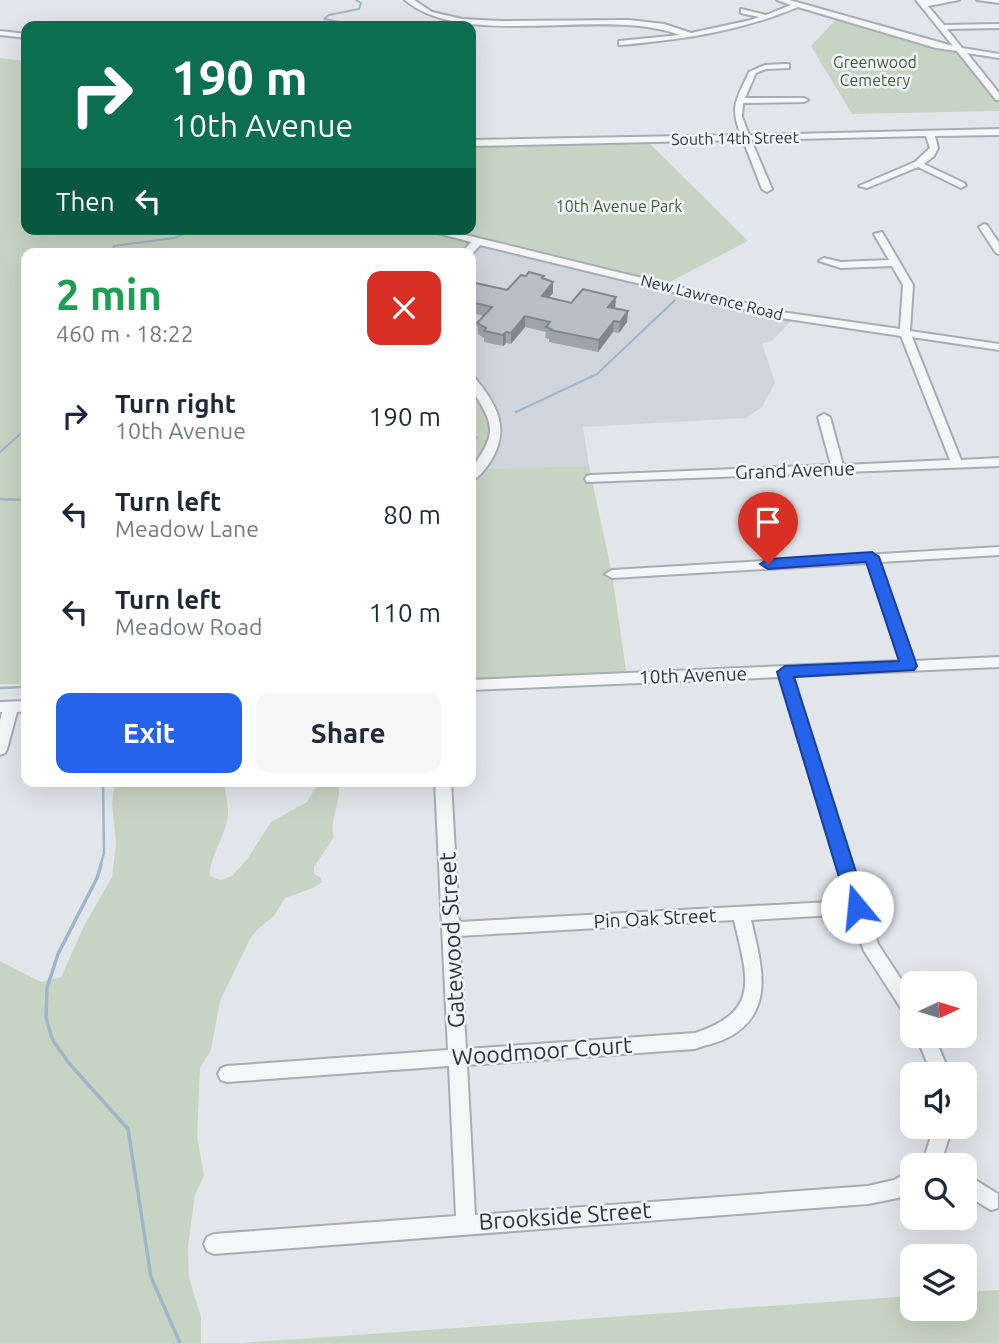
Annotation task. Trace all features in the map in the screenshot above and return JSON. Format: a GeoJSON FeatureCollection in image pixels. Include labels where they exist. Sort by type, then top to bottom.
{"type":"FeatureCollection","features":[{"type":"Feature","properties":{"kind":"street"},"geometry":{"type":"LineString","coordinates":[[409,0],[422,10],[452,17],[613,13],[648,16],[671,22],[691,36]]}},
{"type":"Feature","properties":{"kind":"street"},"geometry":{"type":"LineString","coordinates":[[781,0],[961,52],[999,56]]}},
{"type":"Feature","properties":{"kind":"street"},"geometry":{"type":"LineString","coordinates":[[922,2],[955,0]]}},
{"type":"Feature","properties":{"kind":"street"},"geometry":{"type":"LineString","coordinates":[[981,0],[999,1]]}},
{"type":"Feature","properties":{"kind":"street"},"geometry":{"type":"LineString","coordinates":[[922,2],[998,95]]}},
{"type":"Feature","properties":{"kind":"street"},"geometry":{"type":"LineString","coordinates":[[622,43],[730,30],[769,18],[797,5]]}},
{"type":"Feature","properties":{"kind":"street"},"geometry":{"type":"LineString","coordinates":[[744,11],[769,18]]}},
{"type":"Feature","properties":{"kind":"street"},"geometry":{"type":"LineString","coordinates":[[942,27],[999,26]]}},
{"type":"Feature","properties":{"kind":"street"},"geometry":{"type":"LineString","coordinates":[[0,33],[21,35]]}},
{"type":"Feature","properties":{"kind":"street"},"geometry":{"type":"LineString","coordinates":[[767,189],[737,111],[755,69],[786,66]]}},
{"type":"Feature","properties":{"kind":"street"},"geometry":{"type":"LineString","coordinates":[[740,101],[804,100]]}},
{"type":"Feature","properties":{"kind":"street","name":"South 14th Street"},"geometry":{"type":"LineString","coordinates":[[476,143],[999,132]]}},
{"type":"Feature","properties":{"kind":"street"},"geometry":{"type":"LineString","coordinates":[[864,186],[918,164],[932,155],[934,140],[930,134]]}},
{"type":"Feature","properties":{"kind":"street"},"geometry":{"type":"LineString","coordinates":[[918,164],[961,184]]}},
{"type":"Feature","properties":{"kind":"street"},"geometry":{"type":"LineString","coordinates":[[984,228],[999,251]]}},
{"type":"Feature","properties":{"kind":"street"},"geometry":{"type":"LineString","coordinates":[[879,234],[897,263],[909,291],[905,333],[957,464]]}},
{"type":"Feature","properties":{"kind":"street","name":"New Lawrence Road"},"geometry":{"type":"LineString","coordinates":[[453,235],[780,315],[999,347]]}},
{"type":"Feature","properties":{"kind":"street"},"geometry":{"type":"LineString","coordinates":[[472,248],[478,241]]}},
{"type":"Feature","properties":{"kind":"street"},"geometry":{"type":"LineString","coordinates":[[824,261],[841,265],[897,263]]}},
{"type":"Feature","properties":{"kind":"street"},"geometry":{"type":"LineString","coordinates":[[476,387],[492,408],[495,422],[495,437],[489,454],[476,471]]}},
{"type":"Feature","properties":{"kind":"street"},"geometry":{"type":"LineString","coordinates":[[824,417],[838,468]]}},
{"type":"Feature","properties":{"kind":"street","name":"Grand Avenue"},"geometry":{"type":"LineString","coordinates":[[591,479],[999,462]]}},
{"type":"Feature","properties":{"kind":"street"},"geometry":{"type":"LineString","coordinates":[[612,575],[999,551]]}},
{"type":"Feature","properties":{"kind":"street"},"geometry":{"type":"LineString","coordinates":[[872,557],[909,666]]}},
{"type":"Feature","properties":{"kind":"street","name":"10th Avenue"},"geometry":{"type":"LineString","coordinates":[[476,685],[999,662]]}},
{"type":"Feature","properties":{"kind":"street"},"geometry":{"type":"LineString","coordinates":[[785,672],[870,946],[900,994]]}},
{"type":"Feature","properties":{"kind":"street"},"geometry":{"type":"LineString","coordinates":[[0,749],[12,706]]}},
{"type":"Feature","properties":{"kind":"street","name":"Gatewood Street"},"geometry":{"type":"LineString","coordinates":[[443,787],[466,1223]]}},
{"type":"Feature","properties":{"kind":"street","name":"Pin Oak Street"},"geometry":{"type":"LineString","coordinates":[[452,929],[857,907]]}},
{"type":"Feature","properties":{"kind":"street","name":"Woodmoor Court"},"geometry":{"type":"LineString","coordinates":[[226,1074],[695,1041],[721,1034],[742,1019],[753,998],[755,975],[741,914]]}},
{"type":"Feature","properties":{"kind":"street","name":"Brookside Street"},"geometry":{"type":"LineString","coordinates":[[214,1244],[466,1223],[868,1195],[900,1188]]}},
{"type":"Feature","properties":{"kind":"street"},"geometry":{"type":"LineString","coordinates":[[977,1191],[991,1201]]}},
{"type":"Feature","properties":{"kind":"shaded area"},"geometry":{"type":"Polygon","coordinates":[[[479,241],[794,318],[772,341],[762,343],[775,383],[762,407],[746,418],[583,427],[589,466],[478,470],[480,391],[476,386],[475,248],[479,241]]]}},
{"type":"Feature","properties":{"kind":"green space","name":"Greenwood Cemetery"},"geometry":{"type":"Polygon","coordinates":[[[838,17],[961,52],[999,98],[999,111],[852,114],[811,46],[838,17]]]}},
{"type":"Feature","properties":{"kind":"green space","name":"10th Avenue Park"},"geometry":{"type":"Polygon","coordinates":[[[0,58],[21,60],[21,235],[476,235],[476,145],[645,139],[748,241],[664,285],[479,241],[472,248],[21,248],[21,684],[0,684],[0,58]]]}},
{"type":"Feature","properties":{"kind":"green space"},"geometry":{"type":"Polygon","coordinates":[[[476,386],[495,422],[479,469],[589,466],[612,574],[627,677],[476,685],[476,386]]]}},
{"type":"Feature","properties":{"kind":"green space"},"geometry":{"type":"Polygon","coordinates":[[[114,787],[225,787],[228,816],[210,870],[210,876],[221,880],[232,876],[248,858],[271,822],[307,802],[316,787],[339,788],[333,823],[334,837],[314,867],[314,874],[320,877],[322,882],[285,898],[274,916],[250,939],[220,1001],[211,1050],[200,1068],[197,1136],[204,1176],[195,1195],[188,1246],[189,1278],[201,1317],[201,1343],[0,1343],[0,961],[41,982],[61,977],[85,924],[112,877],[116,844],[112,803],[114,787]]]}},
{"type":"Feature","properties":{"kind":"green space"},"geometry":{"type":"Polygon","coordinates":[[[999,1290],[999,1343],[241,1343],[900,1297],[900,1321],[977,1321],[977,1291],[999,1290]]]}},
{"type":"Feature","properties":{"kind":"building"},"geometry":{"type":"Polygon","coordinates":[[[529,272],[553,282],[542,296],[571,303],[583,289],[616,297],[608,307],[628,311],[620,322],[614,321],[599,340],[550,330],[546,327],[550,322],[525,316],[511,333],[506,332],[503,335],[484,331],[486,328],[477,323],[492,307],[476,303],[476,283],[507,290],[521,275],[526,276],[529,272]]]}},
{"type":"Feature","properties":{"kind":"waterway"},"geometry":{"type":"LineString","coordinates":[[335,21],[324,19],[329,15],[359,9],[361,3],[356,0]]}},
{"type":"Feature","properties":{"kind":"waterway"},"geometry":{"type":"LineString","coordinates":[[113,248],[181,235]]}},
{"type":"Feature","properties":{"kind":"waterway"},"geometry":{"type":"LineString","coordinates":[[516,412],[597,374],[675,300]]}},
{"type":"Feature","properties":{"kind":"waterway"},"geometry":{"type":"LineString","coordinates":[[0,452],[21,433]]}},
{"type":"Feature","properties":{"kind":"waterway"},"geometry":{"type":"LineString","coordinates":[[16,500],[0,499],[21,500]]}},
{"type":"Feature","properties":{"kind":"waterway"},"geometry":{"type":"LineString","coordinates":[[0,688],[21,687]]}},
{"type":"Feature","properties":{"kind":"waterway"},"geometry":{"type":"LineString","coordinates":[[100,867],[104,853],[103,787]]}},
{"type":"Feature","properties":{"kind":"waterway"},"geometry":{"type":"LineString","coordinates":[[101,865],[58,954],[47,988],[46,1017],[52,1039],[68,1062],[128,1129],[151,1277],[180,1343]]}},
{"type":"Feature","properties":{"kind":"route"},"geometry":{"type":"LineString","coordinates":[[768,564],[872,557],[909,666],[785,672],[857,907]]}}]}
